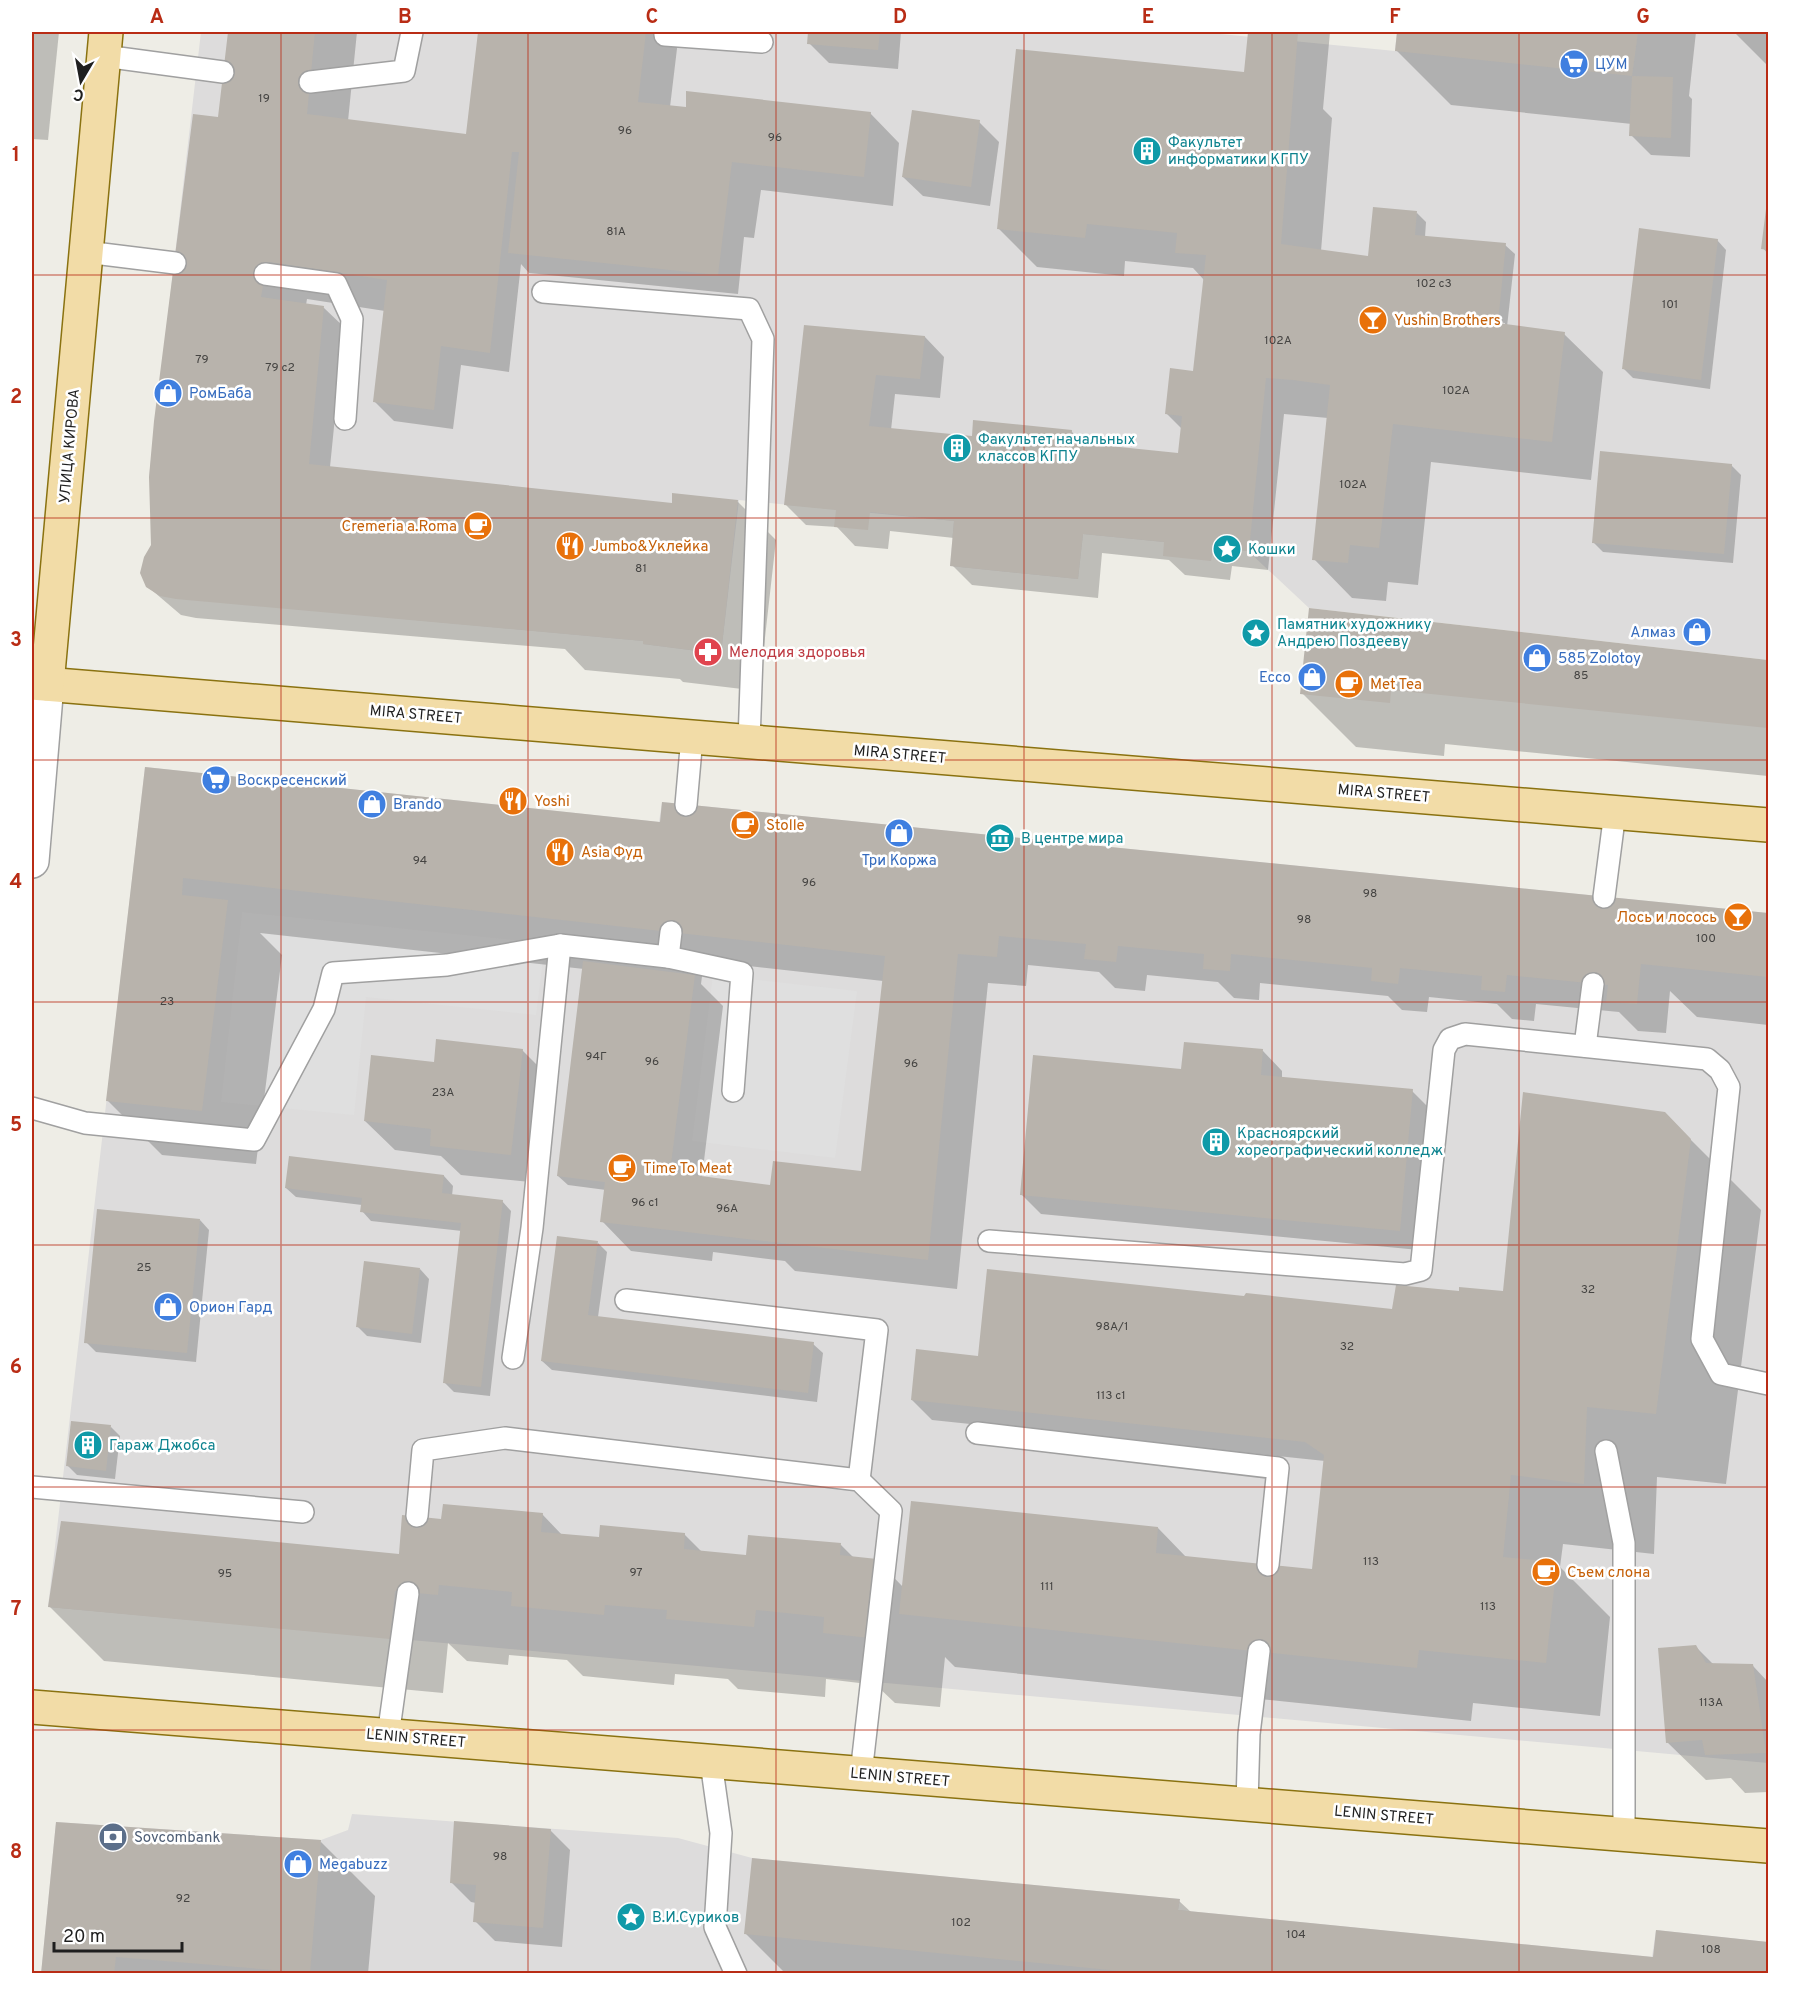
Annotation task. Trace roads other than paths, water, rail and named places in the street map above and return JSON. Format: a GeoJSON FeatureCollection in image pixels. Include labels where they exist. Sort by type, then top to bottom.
{"type":"FeatureCollection","features":[{"type":"Feature","properties":{"kind":"main road","name":"УЛИЦА КИРОВА"},"geometry":{"type":"LineString","coordinates":[[39,684],[86,252],[105,44]]}},
{"type":"Feature","properties":{"kind":"main road","name":"MIRA STREET"},"geometry":{"type":"LineString","coordinates":[[39,684],[1768,825]]}},
{"type":"Feature","properties":{"kind":"main road","name":"LENIN STREET"},"geometry":{"type":"LineString","coordinates":[[32,1707],[1768,1846]]}},
{"type":"Feature","properties":{"kind":"street","name":"УЛИЦА КИРОВА"},"geometry":{"type":"LineString","coordinates":[[32,861],[39,684]]}},
{"type":"Feature","properties":{"kind":"lane"},"geometry":{"type":"LineString","coordinates":[[310,82],[404,71],[412,32]]}},
{"type":"Feature","properties":{"kind":"lane"},"geometry":{"type":"LineString","coordinates":[[665,32],[665,34],[762,42]]}},
{"type":"Feature","properties":{"kind":"lane"},"geometry":{"type":"LineString","coordinates":[[105,44],[223,72]]}},
{"type":"Feature","properties":{"kind":"lane"},"geometry":{"type":"LineString","coordinates":[[86,252],[175,262]]}},
{"type":"Feature","properties":{"kind":"lane"},"geometry":{"type":"LineString","coordinates":[[265,274],[336,284],[352,319],[345,419]]}},
{"type":"Feature","properties":{"kind":"lane"},"geometry":{"type":"LineString","coordinates":[[543,292],[749,309],[763,339],[749,742]]}},
{"type":"Feature","properties":{"kind":"lane"},"geometry":{"type":"LineString","coordinates":[[686,805],[692,737]]}},
{"type":"Feature","properties":{"kind":"lane"},"geometry":{"type":"LineString","coordinates":[[1604,897],[1615,812]]}},
{"type":"Feature","properties":{"kind":"lane"},"geometry":{"type":"LineString","coordinates":[[668,957],[671,932]]}},
{"type":"Feature","properties":{"kind":"lane"},"geometry":{"type":"LineString","coordinates":[[513,1358],[532,1228],[560,945]]}},
{"type":"Feature","properties":{"kind":"lane"},"geometry":{"type":"LineString","coordinates":[[32,1108],[85,1124],[254,1140],[324,1009],[333,973],[447,965],[560,945],[668,957],[742,973],[733,1091]]}},
{"type":"Feature","properties":{"kind":"lane"},"geometry":{"type":"LineString","coordinates":[[1585,1046],[1593,984]]}},
{"type":"Feature","properties":{"kind":"lane"},"geometry":{"type":"LineString","coordinates":[[989,1241],[1405,1274],[1421,1270],[1444,1050],[1450,1039],[1465,1034],[1707,1059],[1720,1070],[1729,1088],[1702,1339],[1721,1374],[1768,1384]]}},
{"type":"Feature","properties":{"kind":"lane"},"geometry":{"type":"LineString","coordinates":[[626,1300],[877,1330],[859,1480]]}},
{"type":"Feature","properties":{"kind":"lane"},"geometry":{"type":"LineString","coordinates":[[977,1433],[1278,1468],[1268,1565]]}},
{"type":"Feature","properties":{"kind":"lane"},"geometry":{"type":"LineString","coordinates":[[417,1516],[423,1450],[505,1438],[859,1480],[891,1511],[861,1774]]}},
{"type":"Feature","properties":{"kind":"lane"},"geometry":{"type":"LineString","coordinates":[[1606,1451],[1624,1543],[1624,1835]]}},
{"type":"Feature","properties":{"kind":"lane"},"geometry":{"type":"LineString","coordinates":[[32,1486],[303,1512]]}},
{"type":"Feature","properties":{"kind":"lane"},"geometry":{"type":"LineString","coordinates":[[388,1736],[408,1593]]}},
{"type":"Feature","properties":{"kind":"lane"},"geometry":{"type":"LineString","coordinates":[[1247,1804],[1250,1734],[1259,1652]]}},
{"type":"Feature","properties":{"kind":"lane"},"geometry":{"type":"LineString","coordinates":[[711,1762],[721,1833],[715,1927],[736,1974]]}},
{"type":"Feature","properties":{"kind":"place","name":"ЦУМ"},"geometry":{"type":"Point","coordinates":[1574,64]}},
{"type":"Feature","properties":{"kind":"place","name":"Факультет информатики КГПУ"},"geometry":{"type":"Point","coordinates":[1147,151]}},
{"type":"Feature","properties":{"kind":"place","name":"Yushin Brothers"},"geometry":{"type":"Point","coordinates":[1373,320]}},
{"type":"Feature","properties":{"kind":"place","name":"РомБаба"},"geometry":{"type":"Point","coordinates":[168,393]}},
{"type":"Feature","properties":{"kind":"place","name":"Факультет начальных классов КГПУ"},"geometry":{"type":"Point","coordinates":[957,448]}},
{"type":"Feature","properties":{"kind":"place","name":"Cremeria a.Roma"},"geometry":{"type":"Point","coordinates":[478,526]}},
{"type":"Feature","properties":{"kind":"place","name":"Jumbo&Уклейка"},"geometry":{"type":"Point","coordinates":[570,546]}},
{"type":"Feature","properties":{"kind":"place","name":"Кошки"},"geometry":{"type":"Point","coordinates":[1227,549]}},
{"type":"Feature","properties":{"kind":"place","name":"Алмаз"},"geometry":{"type":"Point","coordinates":[1697,632]}},
{"type":"Feature","properties":{"kind":"place","name":"Памятник художнику Андрею Поздееву"},"geometry":{"type":"Point","coordinates":[1256,633]}},
{"type":"Feature","properties":{"kind":"place","name":"Мелодия здоровья"},"geometry":{"type":"Point","coordinates":[708,652]}},
{"type":"Feature","properties":{"kind":"place","name":"585 Zolotoy"},"geometry":{"type":"Point","coordinates":[1537,658]}},
{"type":"Feature","properties":{"kind":"place","name":"Ecco"},"geometry":{"type":"Point","coordinates":[1312,677]}},
{"type":"Feature","properties":{"kind":"place","name":"Met Tea"},"geometry":{"type":"Point","coordinates":[1349,684]}},
{"type":"Feature","properties":{"kind":"place","name":"Воскресенский"},"geometry":{"type":"Point","coordinates":[216,780]}},
{"type":"Feature","properties":{"kind":"place","name":"Yoshi"},"geometry":{"type":"Point","coordinates":[513,801]}},
{"type":"Feature","properties":{"kind":"place","name":"Brando"},"geometry":{"type":"Point","coordinates":[372,804]}},
{"type":"Feature","properties":{"kind":"place","name":"Stolle"},"geometry":{"type":"Point","coordinates":[745,825]}},
{"type":"Feature","properties":{"kind":"place","name":"Три Коржа"},"geometry":{"type":"Point","coordinates":[899,833]}},
{"type":"Feature","properties":{"kind":"place","name":"В центре мира"},"geometry":{"type":"Point","coordinates":[1000,838]}},
{"type":"Feature","properties":{"kind":"place","name":"Asia Фуд"},"geometry":{"type":"Point","coordinates":[560,852]}},
{"type":"Feature","properties":{"kind":"place","name":"Лось и лосось"},"geometry":{"type":"Point","coordinates":[1738,917]}},
{"type":"Feature","properties":{"kind":"place","name":"Красноярский хореографический колледж"},"geometry":{"type":"Point","coordinates":[1216,1142]}},
{"type":"Feature","properties":{"kind":"place","name":"Time To Meat"},"geometry":{"type":"Point","coordinates":[622,1168]}},
{"type":"Feature","properties":{"kind":"place","name":"Орион Гард"},"geometry":{"type":"Point","coordinates":[168,1307]}},
{"type":"Feature","properties":{"kind":"place","name":"Гараж Джобса"},"geometry":{"type":"Point","coordinates":[88,1445]}},
{"type":"Feature","properties":{"kind":"place","name":"Съем слона"},"geometry":{"type":"Point","coordinates":[1546,1572]}},
{"type":"Feature","properties":{"kind":"place","name":"Sovcombank"},"geometry":{"type":"Point","coordinates":[113,1837]}},
{"type":"Feature","properties":{"kind":"place","name":"Megabuzz"},"geometry":{"type":"Point","coordinates":[298,1864]}},
{"type":"Feature","properties":{"kind":"place","name":"В.И.Суриков"},"geometry":{"type":"Point","coordinates":[631,1917]}}]}
